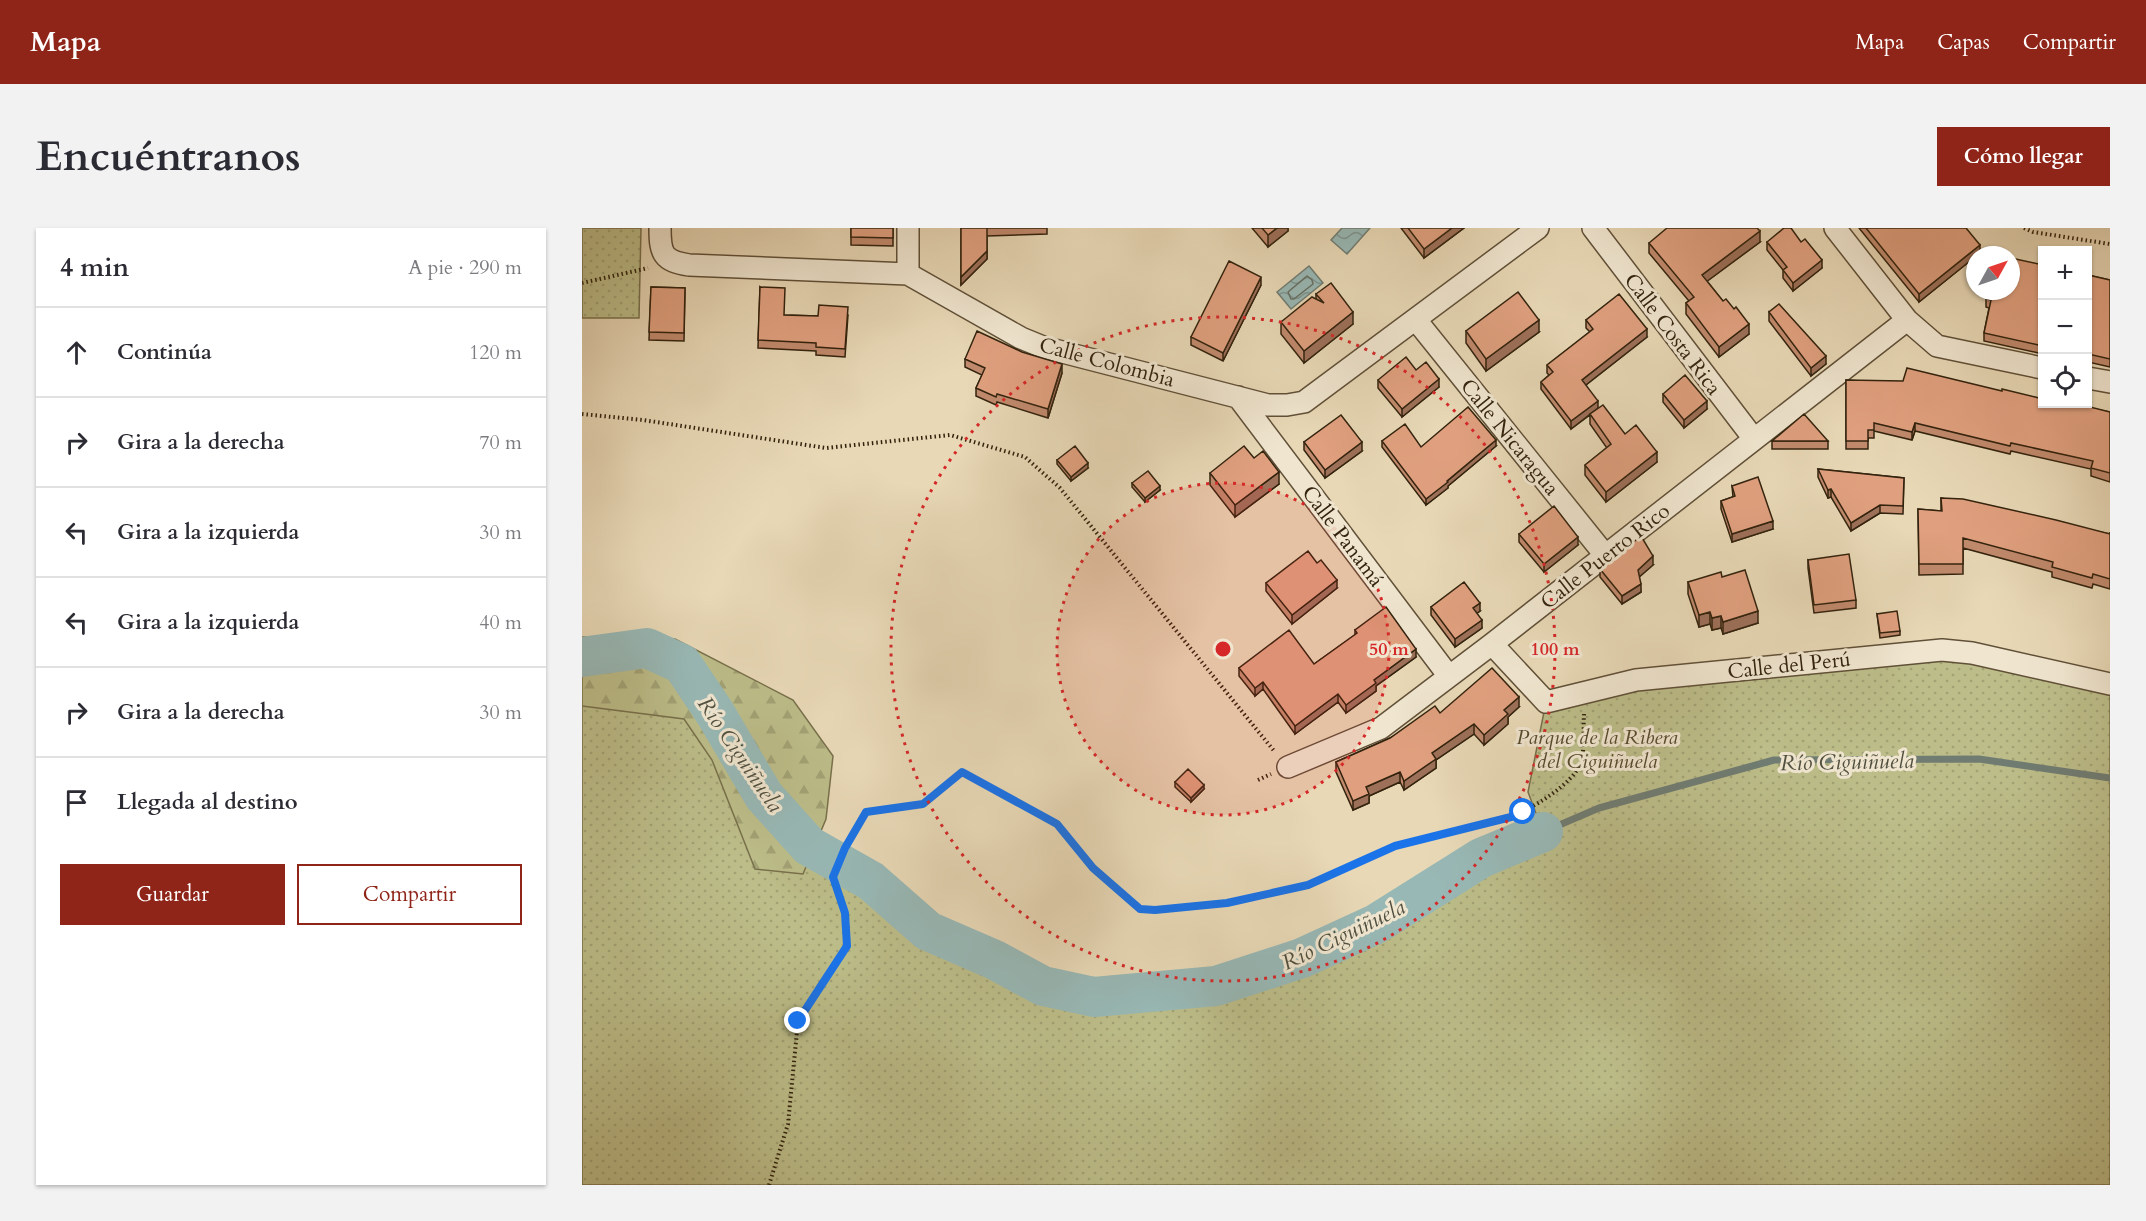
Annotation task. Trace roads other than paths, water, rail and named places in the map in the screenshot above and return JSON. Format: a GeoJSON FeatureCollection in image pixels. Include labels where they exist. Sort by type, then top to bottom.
{"type":"FeatureCollection","features":[{"type":"Feature","properties":{"kind":"street","name":"Calle Colombia"},"geometry":{"type":"LineString","coordinates":[[660,228],[660,245],[664,255],[672,262],[690,265],[908,274],[1021,338],[1043,347],[1268,405],[1304,402],[1538,228]]}},
{"type":"Feature","properties":{"kind":"street"},"geometry":{"type":"LineString","coordinates":[[908,228],[908,274]]}},
{"type":"Feature","properties":{"kind":"street","name":"Calle Costa Rica"},"geometry":{"type":"LineString","coordinates":[[1593,228],[1754,439]]}},
{"type":"Feature","properties":{"kind":"street"},"geometry":{"type":"LineString","coordinates":[[1835,228],[1907,320],[1937,346],[2038,367]]}},
{"type":"Feature","properties":{"kind":"street","name":"Calle Nicaragua"},"geometry":{"type":"LineString","coordinates":[[1416,320],[1605,555]]}},
{"type":"Feature","properties":{"kind":"street","name":"Calle Puerto Rico"},"geometry":{"type":"LineString","coordinates":[[1288,767],[1381,728],[1907,320]]}},
{"type":"Feature","properties":{"kind":"street"},"geometry":{"type":"LineString","coordinates":[[2092,379],[2110,382]]}},
{"type":"Feature","properties":{"kind":"street","name":"Calle Panamá"},"geometry":{"type":"LineString","coordinates":[[1238,398],[1448,675]]}},
{"type":"Feature","properties":{"kind":"street","name":"Calle del Perú"},"geometry":{"type":"LineString","coordinates":[[1492,644],[1546,702],[1636,680],[1942,650],[1972,653],[2110,684]]}},
{"type":"Feature","properties":{"kind":"water"},"geometry":{"type":"Polygon","coordinates":[[[1342,228],[1370,228],[1347,254],[1331,240],[1342,228]]]}},
{"type":"Feature","properties":{"kind":"water"},"geometry":{"type":"Polygon","coordinates":[[[1309,266],[1323,283],[1291,309],[1277,292],[1309,266]]]}},
{"type":"Feature","properties":{"kind":"waterway","name":"Río Ciguiñuela"},"geometry":{"type":"LineString","coordinates":[[582,657],[647,648],[682,664],[715,713],[764,796],[809,846],[871,881],[928,931],[995,960],[1043,986],[1094,997],[1216,986],[1302,958],[1376,924],[1481,858],[1543,832]]}},
{"type":"Feature","properties":{"kind":"waterway","name":"Río Ciguiñuela"},"geometry":{"type":"LineString","coordinates":[[1543,832],[1599,808],[1774,760],[1979,759],[2110,778]]}},
{"type":"Feature","properties":{"kind":"park label","name":"Parque de la Ribera del Ciguiñuela"},"geometry":{"type":"Point","coordinates":[1597,749]}}]}
